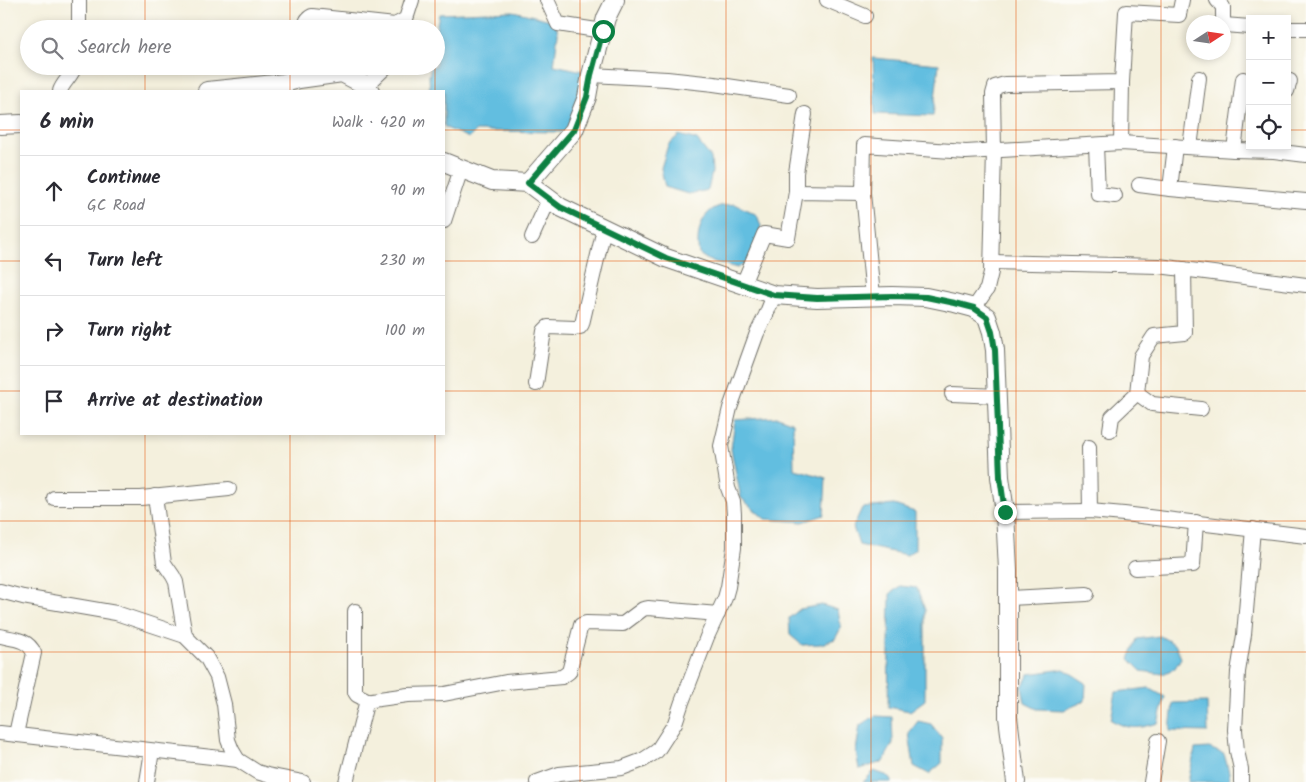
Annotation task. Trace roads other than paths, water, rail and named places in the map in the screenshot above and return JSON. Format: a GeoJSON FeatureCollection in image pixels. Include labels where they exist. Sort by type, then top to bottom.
{"type":"FeatureCollection","features":[{"type":"Feature","properties":{"kind":"street"},"geometry":{"type":"LineString","coordinates":[[79,0],[79,20]]}},
{"type":"Feature","properties":{"kind":"street"},"geometry":{"type":"LineString","coordinates":[[404,20],[412,0]]}},
{"type":"Feature","properties":{"kind":"street"},"geometry":{"type":"LineString","coordinates":[[547,0],[558,24],[603,31]]}},
{"type":"Feature","properties":{"kind":"street"},"geometry":{"type":"LineString","coordinates":[[528,183],[574,130],[587,97],[606,18],[615,0]]}},
{"type":"Feature","properties":{"kind":"street"},"geometry":{"type":"LineString","coordinates":[[827,0],[865,16]]}},
{"type":"Feature","properties":{"kind":"street"},"geometry":{"type":"LineString","coordinates":[[1121,143],[1126,12],[1179,15],[1182,0]]}},
{"type":"Feature","properties":{"kind":"street"},"geometry":{"type":"LineString","coordinates":[[1217,0],[1223,7],[1223,15]]}},
{"type":"Feature","properties":{"kind":"street"},"geometry":{"type":"LineString","coordinates":[[307,20],[312,16],[349,20]]}},
{"type":"Feature","properties":{"kind":"street"},"geometry":{"type":"LineString","coordinates":[[1231,25],[1246,26]]}},
{"type":"Feature","properties":{"kind":"street"},"geometry":{"type":"LineString","coordinates":[[1291,29],[1306,29]]}},
{"type":"Feature","properties":{"kind":"street"},"geometry":{"type":"LineString","coordinates":[[60,90],[71,75]]}},
{"type":"Feature","properties":{"kind":"street"},"geometry":{"type":"LineString","coordinates":[[225,90],[284,83],[296,75]]}},
{"type":"Feature","properties":{"kind":"street"},"geometry":{"type":"LineString","coordinates":[[346,75],[361,83],[367,89],[379,75]]}},
{"type":"Feature","properties":{"kind":"street"},"geometry":{"type":"LineString","coordinates":[[591,75],[667,79],[789,95]]}},
{"type":"Feature","properties":{"kind":"street"},"geometry":{"type":"LineString","coordinates":[[1190,147],[1199,78]]}},
{"type":"Feature","properties":{"kind":"street"},"geometry":{"type":"LineString","coordinates":[[1234,150],[1243,79]]}},
{"type":"Feature","properties":{"kind":"street"},"geometry":{"type":"LineString","coordinates":[[974,308],[987,289],[991,262],[994,151],[993,102],[995,87],[1005,84],[1122,82]]}},
{"type":"Feature","properties":{"kind":"street"},"geometry":{"type":"LineString","coordinates":[[743,284],[764,234],[788,238],[796,192],[796,173],[805,114]]}},
{"type":"Feature","properties":{"kind":"street"},"geometry":{"type":"LineString","coordinates":[[0,125],[20,124]]}},
{"type":"Feature","properties":{"kind":"street"},"geometry":{"type":"LineString","coordinates":[[873,296],[863,193],[864,146],[966,152],[1121,143],[1246,149]]}},
{"type":"Feature","properties":{"kind":"street"},"geometry":{"type":"LineString","coordinates":[[1096,145],[1098,194],[1115,196]]}},
{"type":"Feature","properties":{"kind":"street"},"geometry":{"type":"LineString","coordinates":[[1170,189],[1175,146]]}},
{"type":"Feature","properties":{"kind":"street"},"geometry":{"type":"LineString","coordinates":[[1283,150],[1306,155]]}},
{"type":"Feature","properties":{"kind":"street"},"geometry":{"type":"LineString","coordinates":[[445,162],[492,181],[528,183],[560,207],[666,258],[774,295],[817,298],[926,297],[974,308],[987,317],[995,350],[1000,477],[1005,512],[1009,598],[1008,717],[1016,782]]}},
{"type":"Feature","properties":{"kind":"street"},"geometry":{"type":"LineString","coordinates":[[445,218],[461,170]]}},
{"type":"Feature","properties":{"kind":"street"},"geometry":{"type":"LineString","coordinates":[[1139,185],[1306,201]]}},
{"type":"Feature","properties":{"kind":"street"},"geometry":{"type":"LineString","coordinates":[[796,192],[863,193]]}},
{"type":"Feature","properties":{"kind":"street"},"geometry":{"type":"LineString","coordinates":[[532,237],[549,199]]}},
{"type":"Feature","properties":{"kind":"street"},"geometry":{"type":"LineString","coordinates":[[536,384],[546,328],[575,328],[580,327],[582,324],[604,228]]}},
{"type":"Feature","properties":{"kind":"street"},"geometry":{"type":"LineString","coordinates":[[991,262],[1149,265],[1306,284]]}},
{"type":"Feature","properties":{"kind":"street"},"geometry":{"type":"LineString","coordinates":[[1110,430],[1112,418],[1137,393],[1141,356],[1154,336],[1185,333],[1184,269]]}},
{"type":"Feature","properties":{"kind":"street"},"geometry":{"type":"LineString","coordinates":[[537,782],[558,774],[622,768],[644,760],[657,751],[675,723],[704,646],[725,598],[730,576],[735,529],[734,501],[728,488],[721,446],[730,408],[774,295]]}},
{"type":"Feature","properties":{"kind":"street"},"geometry":{"type":"LineString","coordinates":[[1137,393],[1152,404],[1201,409]]}},
{"type":"Feature","properties":{"kind":"street"},"geometry":{"type":"LineString","coordinates":[[952,394],[997,396]]}},
{"type":"Feature","properties":{"kind":"street"},"geometry":{"type":"LineString","coordinates":[[1089,447],[1090,511]]}},
{"type":"Feature","properties":{"kind":"street"},"geometry":{"type":"LineString","coordinates":[[54,498],[155,496],[229,489]]}},
{"type":"Feature","properties":{"kind":"street"},"geometry":{"type":"LineString","coordinates":[[155,496],[164,563],[176,582],[185,636]]}},
{"type":"Feature","properties":{"kind":"street"},"geometry":{"type":"LineString","coordinates":[[1005,512],[1090,511],[1306,536]]}},
{"type":"Feature","properties":{"kind":"street"},"geometry":{"type":"LineString","coordinates":[[1135,568],[1193,565],[1196,522]]}},
{"type":"Feature","properties":{"kind":"street"},"geometry":{"type":"LineString","coordinates":[[1241,782],[1241,770],[1236,751],[1238,672],[1244,635],[1253,529]]}},
{"type":"Feature","properties":{"kind":"street"},"geometry":{"type":"LineString","coordinates":[[0,591],[23,597],[116,613],[185,636],[206,657],[217,677],[224,704],[228,740],[238,760]]}},
{"type":"Feature","properties":{"kind":"street"},"geometry":{"type":"LineString","coordinates":[[1009,598],[1087,594]]}},
{"type":"Feature","properties":{"kind":"street"},"geometry":{"type":"LineString","coordinates":[[355,611],[355,692],[357,696],[365,701],[404,696],[444,694],[506,682],[562,677],[569,672],[581,625],[583,624],[622,624],[648,608],[718,614]]}},
{"type":"Feature","properties":{"kind":"street"},"geometry":{"type":"LineString","coordinates":[[0,636],[27,643],[34,652],[16,734]]}},
{"type":"Feature","properties":{"kind":"street"},"geometry":{"type":"LineString","coordinates":[[346,782],[365,701]]}},
{"type":"Feature","properties":{"kind":"street"},"geometry":{"type":"LineString","coordinates":[[0,732],[238,760],[257,772],[277,780],[303,782]]}},
{"type":"Feature","properties":{"kind":"street"},"geometry":{"type":"LineString","coordinates":[[1151,782],[1158,741]]}},
{"type":"Feature","properties":{"kind":"street"},"geometry":{"type":"LineString","coordinates":[[147,782],[152,751]]}},
{"type":"Feature","properties":{"kind":"water"},"geometry":{"type":"Polygon","coordinates":[[[513,11],[555,21],[558,33],[554,65],[583,71],[586,80],[567,132],[476,131],[469,138],[446,128],[445,90],[430,90],[429,76],[445,75],[445,20],[438,20],[439,14],[513,11]]]}},
{"type":"Feature","properties":{"kind":"water"},"geometry":{"type":"Polygon","coordinates":[[[873,58],[939,64],[933,116],[875,114],[873,58]]]}},
{"type":"Feature","properties":{"kind":"water"},"geometry":{"type":"Polygon","coordinates":[[[679,135],[697,140],[711,158],[712,172],[708,190],[688,194],[665,187],[661,168],[668,145],[679,135]]]}},
{"type":"Feature","properties":{"kind":"water"},"geometry":{"type":"Polygon","coordinates":[[[735,204],[757,215],[761,226],[749,262],[737,268],[708,260],[699,254],[698,248],[700,228],[705,216],[717,207],[735,204]]]}},
{"type":"Feature","properties":{"kind":"water"},"geometry":{"type":"Polygon","coordinates":[[[778,417],[793,423],[794,469],[826,478],[824,515],[803,522],[765,519],[741,498],[731,449],[735,420],[778,417]]]}},
{"type":"Feature","properties":{"kind":"water"},"geometry":{"type":"Polygon","coordinates":[[[894,505],[915,512],[915,549],[907,555],[859,545],[853,527],[862,508],[894,505]]]}},
{"type":"Feature","properties":{"kind":"water"},"geometry":{"type":"Polygon","coordinates":[[[900,586],[917,588],[925,610],[925,700],[910,711],[888,707],[890,594],[900,586]]]}},
{"type":"Feature","properties":{"kind":"water"},"geometry":{"type":"Polygon","coordinates":[[[822,605],[838,610],[841,628],[835,639],[821,644],[802,645],[790,635],[789,618],[800,609],[822,605]]]}},
{"type":"Feature","properties":{"kind":"water"},"geometry":{"type":"Polygon","coordinates":[[[1160,636],[1176,645],[1181,658],[1175,668],[1163,674],[1141,671],[1129,659],[1137,639],[1160,636]]]}},
{"type":"Feature","properties":{"kind":"water"},"geometry":{"type":"Polygon","coordinates":[[[1064,669],[1086,683],[1085,701],[1064,710],[1037,709],[1025,703],[1022,687],[1029,674],[1064,669]]]}},
{"type":"Feature","properties":{"kind":"water"},"geometry":{"type":"Polygon","coordinates":[[[1149,688],[1165,697],[1158,723],[1134,728],[1111,720],[1116,692],[1149,688]]]}},
{"type":"Feature","properties":{"kind":"water"},"geometry":{"type":"Polygon","coordinates":[[[1207,702],[1208,732],[1170,731],[1173,703],[1207,702]]]}},
{"type":"Feature","properties":{"kind":"water"},"geometry":{"type":"Polygon","coordinates":[[[875,716],[892,717],[893,743],[883,762],[859,769],[856,751],[860,725],[875,716]]]}},
{"type":"Feature","properties":{"kind":"water"},"geometry":{"type":"Polygon","coordinates":[[[918,721],[931,724],[942,738],[942,763],[929,774],[914,766],[909,733],[918,721]]]}},
{"type":"Feature","properties":{"kind":"water"},"geometry":{"type":"Polygon","coordinates":[[[1209,748],[1224,754],[1229,772],[1229,782],[1188,782],[1195,749],[1209,748]]]}},
{"type":"Feature","properties":{"kind":"water"},"geometry":{"type":"Polygon","coordinates":[[[874,771],[888,776],[892,782],[863,782],[874,771]]]}}]}
